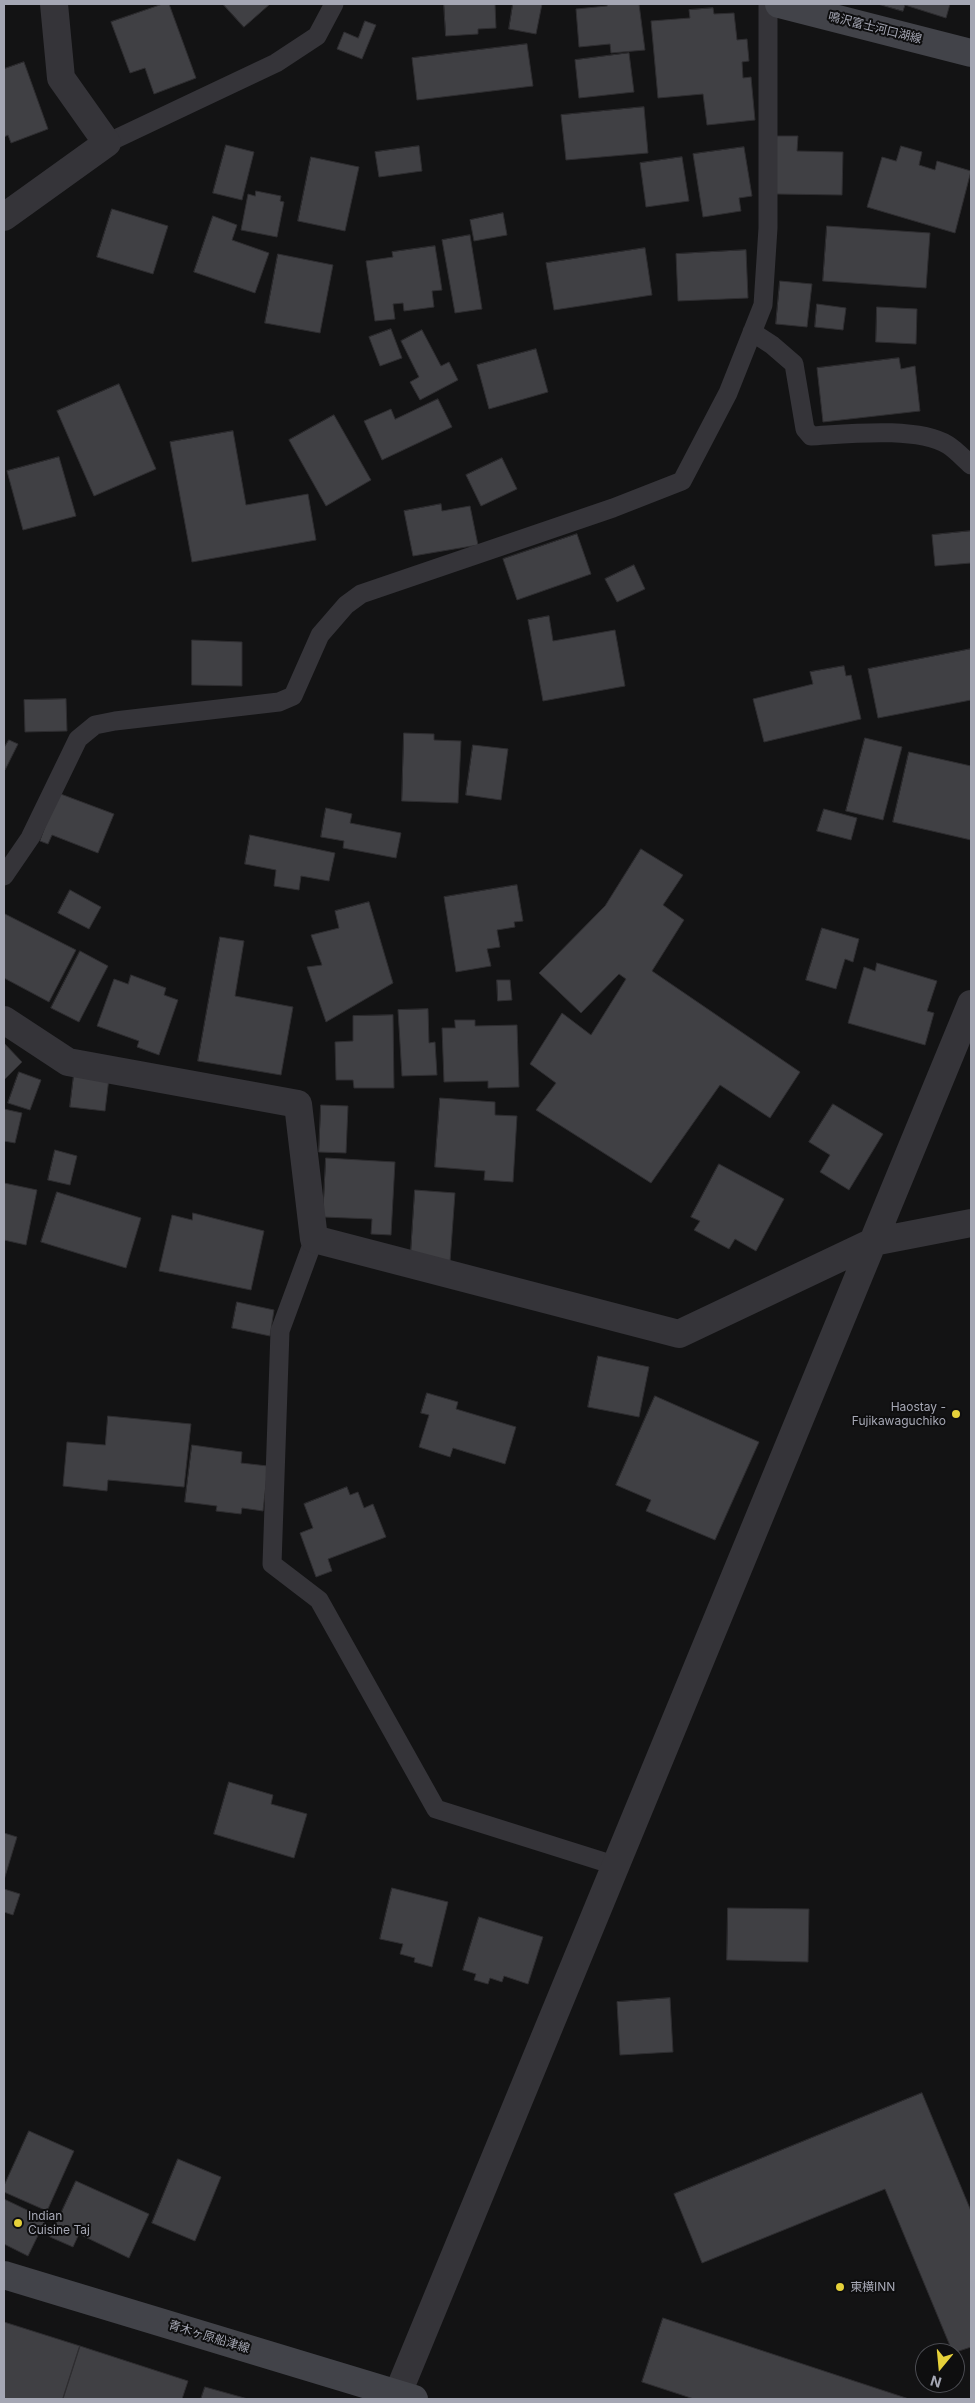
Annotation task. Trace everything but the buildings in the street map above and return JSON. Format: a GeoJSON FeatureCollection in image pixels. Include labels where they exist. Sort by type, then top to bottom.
{"type":"FeatureCollection","features":[{"type":"Feature","properties":{"kind":"main road","name":"鳴沢富士河口湖線"},"geometry":{"type":"LineString","coordinates":[[779,4],[971,53]]}},
{"type":"Feature","properties":{"kind":"main road","name":"青木ヶ原船津線"},"geometry":{"type":"LineString","coordinates":[[4,2275],[406,2396]]}},
{"type":"Feature","properties":{"kind":"street"},"geometry":{"type":"LineString","coordinates":[[4,217],[107,143],[61,78],[54,4]]}},
{"type":"Feature","properties":{"kind":"street"},"geometry":{"type":"LineString","coordinates":[[406,2396],[617,1866],[971,1004]]}},
{"type":"Feature","properties":{"kind":"street"},"geometry":{"type":"LineString","coordinates":[[4,1020],[68,1062],[298,1104],[314,1239],[679,1334],[873,1242],[971,1222]]}},
{"type":"Feature","properties":{"kind":"lane"},"geometry":{"type":"LineString","coordinates":[[107,143],[276,63],[317,36],[334,4]]}},
{"type":"Feature","properties":{"kind":"lane"},"geometry":{"type":"LineString","coordinates":[[4,876],[30,838],[78,739],[95,726],[125,720],[279,702],[293,696],[320,635],[346,605],[361,594],[613,508],[682,481],[728,392],[763,305],[768,228],[768,4]]}},
{"type":"Feature","properties":{"kind":"lane"},"geometry":{"type":"LineString","coordinates":[[752,332],[772,344],[794,364],[805,429],[811,436],[871,432],[924,437],[948,444],[971,465]]}},
{"type":"Feature","properties":{"kind":"lane"},"geometry":{"type":"LineString","coordinates":[[314,1239],[280,1331],[272,1564],[319,1600],[436,1808],[617,1866]]}},
{"type":"Feature","properties":{"kind":"place","name":"Haostay - Fujikawaguchiko"},"geometry":{"type":"Point","coordinates":[956,1414]}},
{"type":"Feature","properties":{"kind":"place","name":"Indian Cuisine Taj"},"geometry":{"type":"Point","coordinates":[18,2223]}},
{"type":"Feature","properties":{"kind":"place","name":"東横INN"},"geometry":{"type":"Point","coordinates":[840,2287]}}]}
